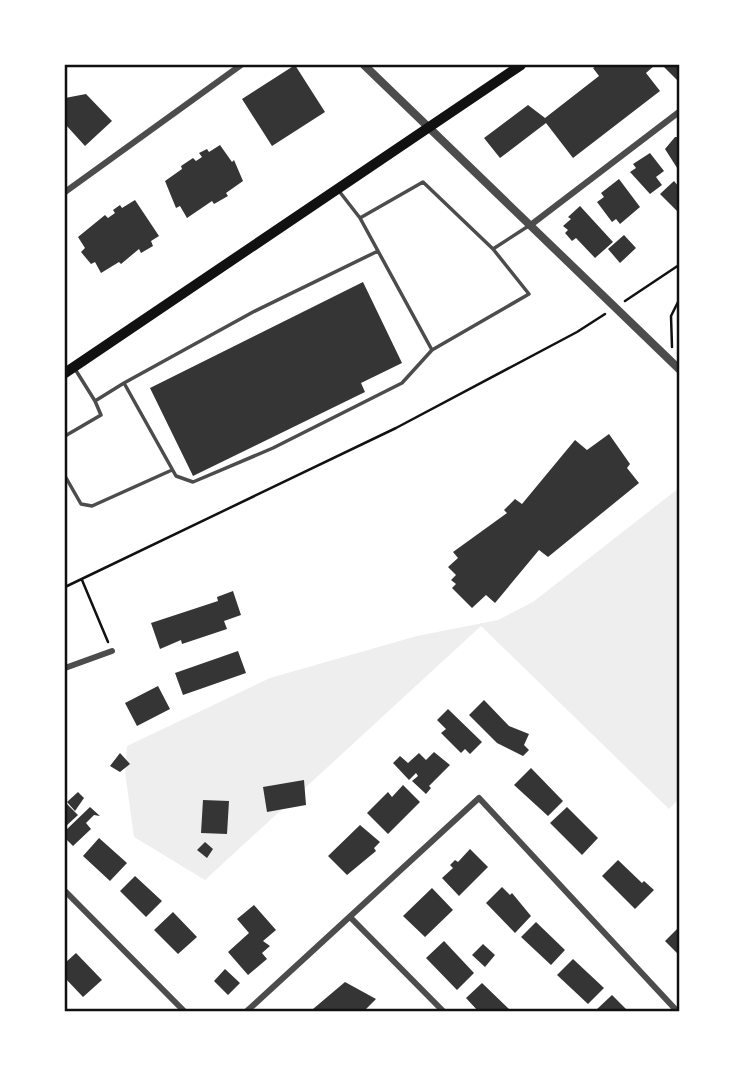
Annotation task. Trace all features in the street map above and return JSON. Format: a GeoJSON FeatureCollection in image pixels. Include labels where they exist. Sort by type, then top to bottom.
{"type":"FeatureCollection","features":[{"type":"Feature","properties":{"kind":"main road"},"geometry":{"type":"LineString","coordinates":[[69,370],[521,65]]}},
{"type":"Feature","properties":{"kind":"street"},"geometry":{"type":"LineString","coordinates":[[65,192],[241,65]]}},
{"type":"Feature","properties":{"kind":"street"},"geometry":{"type":"LineString","coordinates":[[365,65],[677,367]]}},
{"type":"Feature","properties":{"kind":"street"},"geometry":{"type":"LineString","coordinates":[[532,224],[679,112]]}},
{"type":"Feature","properties":{"kind":"street"},"geometry":{"type":"LineString","coordinates":[[65,668],[111,651]]}},
{"type":"Feature","properties":{"kind":"street"},"geometry":{"type":"LineString","coordinates":[[247,1011],[479,798],[677,1011]]}},
{"type":"Feature","properties":{"kind":"street"},"geometry":{"type":"LineString","coordinates":[[65,891],[184,1011]]}},
{"type":"Feature","properties":{"kind":"street"},"geometry":{"type":"LineString","coordinates":[[350,917],[443,1011]]}},
{"type":"Feature","properties":{"kind":"lane"},"geometry":{"type":"LineString","coordinates":[[124,383],[176,477],[193,482],[273,448],[402,383],[432,350],[529,294],[494,249],[423,182],[360,218]]}},
{"type":"Feature","properties":{"kind":"lane"},"geometry":{"type":"LineString","coordinates":[[338,190],[360,218],[432,350]]}},
{"type":"Feature","properties":{"kind":"lane"},"geometry":{"type":"LineString","coordinates":[[494,249],[532,224]]}},
{"type":"Feature","properties":{"kind":"lane"},"geometry":{"type":"LineString","coordinates":[[95,401],[253,312],[378,251]]}},
{"type":"Feature","properties":{"kind":"lane"},"geometry":{"type":"LineString","coordinates":[[65,436],[101,415],[95,401],[69,370]]}},
{"type":"Feature","properties":{"kind":"lane"},"geometry":{"type":"LineString","coordinates":[[65,476],[81,504],[92,506],[172,470]]}},
{"type":"Feature","properties":{"kind":"path"},"geometry":{"type":"LineString","coordinates":[[648,286],[679,265]]}},
{"type":"Feature","properties":{"kind":"path"},"geometry":{"type":"LineString","coordinates":[[677,367],[671,316],[679,300]]}},
{"type":"Feature","properties":{"kind":"path"},"geometry":{"type":"LineString","coordinates":[[65,587],[396,428],[577,332]]}},
{"type":"Feature","properties":{"kind":"path"},"geometry":{"type":"LineString","coordinates":[[81,579],[111,651]]}},
{"type":"Feature","properties":{"kind":"shaded area"},"geometry":{"type":"Polygon","coordinates":[[[679,488],[679,799],[669,809],[481,626],[205,880],[134,837],[125,772],[127,746],[270,678],[417,636],[498,620],[533,602],[679,488]]]}},
{"type":"Feature","properties":{"kind":"building"},"geometry":{"type":"Polygon","coordinates":[[[295,65],[325,112],[272,146],[242,99],[295,65]]]}},
{"type":"Feature","properties":{"kind":"building"},"geometry":{"type":"Polygon","coordinates":[[[598,65],[655,65],[646,73],[660,91],[573,158],[546,123],[500,158],[484,138],[528,105],[545,118],[599,76],[593,68],[598,65]]]}},
{"type":"Feature","properties":{"kind":"building"},"geometry":{"type":"Polygon","coordinates":[[[662,65],[679,65],[679,82],[662,65]]]}},
{"type":"Feature","properties":{"kind":"building"},"geometry":{"type":"Polygon","coordinates":[[[86,94],[112,121],[85,146],[65,124],[65,98],[86,94]]]}},
{"type":"Feature","properties":{"kind":"building"},"geometry":{"type":"Polygon","coordinates":[[[675,137],[679,137],[679,171],[665,149],[675,137]]]}},
{"type":"Feature","properties":{"kind":"building"},"geometry":{"type":"Polygon","coordinates":[[[220,145],[232,162],[234,160],[243,181],[226,193],[228,196],[214,204],[212,201],[187,218],[180,206],[176,208],[165,181],[193,158],[196,161],[202,157],[199,153],[207,149],[209,152],[220,145]]]}},
{"type":"Feature","properties":{"kind":"building"},"geometry":{"type":"Polygon","coordinates":[[[650,153],[664,171],[656,177],[662,185],[650,194],[630,172],[636,168],[633,164],[650,153]]]}},
{"type":"Feature","properties":{"kind":"building"},"geometry":{"type":"Polygon","coordinates":[[[619,179],[640,207],[620,224],[616,219],[612,222],[597,202],[604,197],[601,193],[619,179]]]}},
{"type":"Feature","properties":{"kind":"building"},"geometry":{"type":"Polygon","coordinates":[[[674,181],[679,187],[677,211],[660,194],[674,181]]]}},
{"type":"Feature","properties":{"kind":"building"},"geometry":{"type":"Polygon","coordinates":[[[135,200],[159,236],[151,241],[153,246],[141,253],[139,249],[121,264],[119,262],[101,273],[95,262],[91,264],[81,252],[85,248],[78,237],[105,215],[108,218],[115,213],[113,210],[120,205],[122,208],[135,200]]]}},
{"type":"Feature","properties":{"kind":"building"},"geometry":{"type":"Polygon","coordinates":[[[580,206],[613,242],[595,258],[576,238],[572,241],[565,233],[568,230],[563,226],[571,219],[568,217],[580,206]]]}},
{"type":"Feature","properties":{"kind":"building"},"geometry":{"type":"Polygon","coordinates":[[[624,235],[636,248],[620,263],[608,249],[624,235]]]}},
{"type":"Feature","properties":{"kind":"building"},"geometry":{"type":"Polygon","coordinates":[[[363,282],[402,363],[361,383],[365,392],[193,476],[150,388],[363,282]]]}},
{"type":"Feature","properties":{"kind":"building"},"geometry":{"type":"Polygon","coordinates":[[[609,434],[630,464],[627,468],[639,483],[548,557],[539,550],[495,603],[486,595],[472,608],[452,588],[456,584],[451,580],[456,575],[448,567],[458,558],[453,552],[507,513],[504,510],[515,499],[522,504],[575,440],[587,450],[609,434]]]}},
{"type":"Feature","properties":{"kind":"building"},"geometry":{"type":"Polygon","coordinates":[[[233,591],[241,615],[224,621],[227,629],[182,644],[181,640],[160,649],[151,623],[218,601],[217,597],[233,591]]]}},
{"type":"Feature","properties":{"kind":"building"},"geometry":{"type":"Polygon","coordinates":[[[238,651],[246,673],[183,695],[175,673],[238,651]]]}},
{"type":"Feature","properties":{"kind":"building"},"geometry":{"type":"Polygon","coordinates":[[[158,686],[170,709],[137,726],[125,703],[158,686]]]}},
{"type":"Feature","properties":{"kind":"building"},"geometry":{"type":"Polygon","coordinates":[[[484,700],[509,726],[529,734],[524,745],[529,750],[523,756],[497,743],[469,715],[484,700]]]}},
{"type":"Feature","properties":{"kind":"building"},"geometry":{"type":"Polygon","coordinates":[[[448,709],[482,742],[470,754],[465,749],[461,753],[441,733],[446,729],[437,720],[448,709]]]}},
{"type":"Feature","properties":{"kind":"building"},"geometry":{"type":"Polygon","coordinates":[[[434,752],[450,765],[429,786],[431,788],[426,794],[412,781],[418,776],[416,773],[409,780],[393,763],[400,756],[408,763],[419,753],[426,760],[434,752]]]}},
{"type":"Feature","properties":{"kind":"building"},"geometry":{"type":"Polygon","coordinates":[[[120,753],[130,764],[120,772],[110,766],[120,753]]]}},
{"type":"Feature","properties":{"kind":"building"},"geometry":{"type":"Polygon","coordinates":[[[531,768],[563,801],[548,816],[514,785],[531,768]]]}},
{"type":"Feature","properties":{"kind":"building"},"geometry":{"type":"Polygon","coordinates":[[[304,780],[306,805],[267,812],[263,787],[304,780]]]}},
{"type":"Feature","properties":{"kind":"building"},"geometry":{"type":"Polygon","coordinates":[[[403,785],[420,802],[388,834],[367,813],[388,792],[392,797],[403,785]]]}},
{"type":"Feature","properties":{"kind":"building"},"geometry":{"type":"Polygon","coordinates":[[[78,792],[84,798],[75,811],[67,802],[78,792]]]}},
{"type":"Feature","properties":{"kind":"building"},"geometry":{"type":"Polygon","coordinates":[[[203,800],[229,801],[227,834],[201,833],[203,800]]]}},
{"type":"Feature","properties":{"kind":"building"},"geometry":{"type":"Polygon","coordinates":[[[65,804],[78,815],[65,827],[65,804]]]}},
{"type":"Feature","properties":{"kind":"building"},"geometry":{"type":"Polygon","coordinates":[[[90,807],[100,816],[94,815],[86,823],[91,829],[73,846],[65,838],[65,831],[90,807]]]}},
{"type":"Feature","properties":{"kind":"building"},"geometry":{"type":"Polygon","coordinates":[[[567,807],[598,838],[582,855],[550,823],[567,807]]]}},
{"type":"Feature","properties":{"kind":"building"},"geometry":{"type":"Polygon","coordinates":[[[360,825],[380,842],[374,848],[376,851],[347,875],[328,856],[360,825]]]}},
{"type":"Feature","properties":{"kind":"building"},"geometry":{"type":"Polygon","coordinates":[[[99,838],[127,863],[110,881],[83,856],[99,838]]]}},
{"type":"Feature","properties":{"kind":"building"},"geometry":{"type":"Polygon","coordinates":[[[205,842],[213,849],[207,858],[197,850],[205,842]]]}},
{"type":"Feature","properties":{"kind":"building"},"geometry":{"type":"Polygon","coordinates":[[[470,849],[488,867],[459,896],[442,878],[453,868],[450,865],[455,860],[458,862],[470,849]]]}},
{"type":"Feature","properties":{"kind":"building"},"geometry":{"type":"Polygon","coordinates":[[[618,860],[642,883],[644,881],[654,890],[635,909],[602,876],[618,860]]]}},
{"type":"Feature","properties":{"kind":"building"},"geometry":{"type":"Polygon","coordinates":[[[135,876],[162,901],[146,917],[120,891],[135,876]]]}},
{"type":"Feature","properties":{"kind":"building"},"geometry":{"type":"Polygon","coordinates":[[[502,887],[510,895],[512,893],[531,916],[515,933],[486,903],[502,887]]]}},
{"type":"Feature","properties":{"kind":"building"},"geometry":{"type":"Polygon","coordinates":[[[432,888],[453,910],[425,937],[403,916],[432,888]]]}},
{"type":"Feature","properties":{"kind":"building"},"geometry":{"type":"Polygon","coordinates":[[[254,905],[276,930],[263,941],[270,946],[262,953],[267,959],[248,975],[228,952],[249,933],[237,919],[254,905]]]}},
{"type":"Feature","properties":{"kind":"building"},"geometry":{"type":"Polygon","coordinates":[[[173,912],[197,937],[178,954],[154,930],[173,912]]]}},
{"type":"Feature","properties":{"kind":"building"},"geometry":{"type":"Polygon","coordinates":[[[536,922],[565,950],[551,965],[521,937],[536,922]]]}},
{"type":"Feature","properties":{"kind":"building"},"geometry":{"type":"Polygon","coordinates":[[[679,927],[679,955],[665,941],[679,927]]]}},
{"type":"Feature","properties":{"kind":"building"},"geometry":{"type":"Polygon","coordinates":[[[444,941],[474,973],[457,990],[426,958],[444,941]]]}},
{"type":"Feature","properties":{"kind":"building"},"geometry":{"type":"Polygon","coordinates":[[[483,944],[495,955],[485,967],[472,955],[483,944]]]}},
{"type":"Feature","properties":{"kind":"building"},"geometry":{"type":"Polygon","coordinates":[[[76,953],[102,980],[83,997],[65,978],[65,963],[76,953]]]}},
{"type":"Feature","properties":{"kind":"building"},"geometry":{"type":"Polygon","coordinates":[[[573,959],[604,988],[588,1004],[557,975],[573,959]]]}},
{"type":"Feature","properties":{"kind":"building"},"geometry":{"type":"Polygon","coordinates":[[[225,969],[240,983],[228,995],[214,981],[225,969]]]}},
{"type":"Feature","properties":{"kind":"building"},"geometry":{"type":"Polygon","coordinates":[[[345,982],[376,999],[364,1011],[313,1009],[345,982]]]}},
{"type":"Feature","properties":{"kind":"building"},"geometry":{"type":"Polygon","coordinates":[[[482,983],[511,1011],[478,1011],[466,998],[482,983]]]}},
{"type":"Feature","properties":{"kind":"building"},"geometry":{"type":"Polygon","coordinates":[[[612,995],[628,1011],[595,1011],[612,995]]]}}]}
